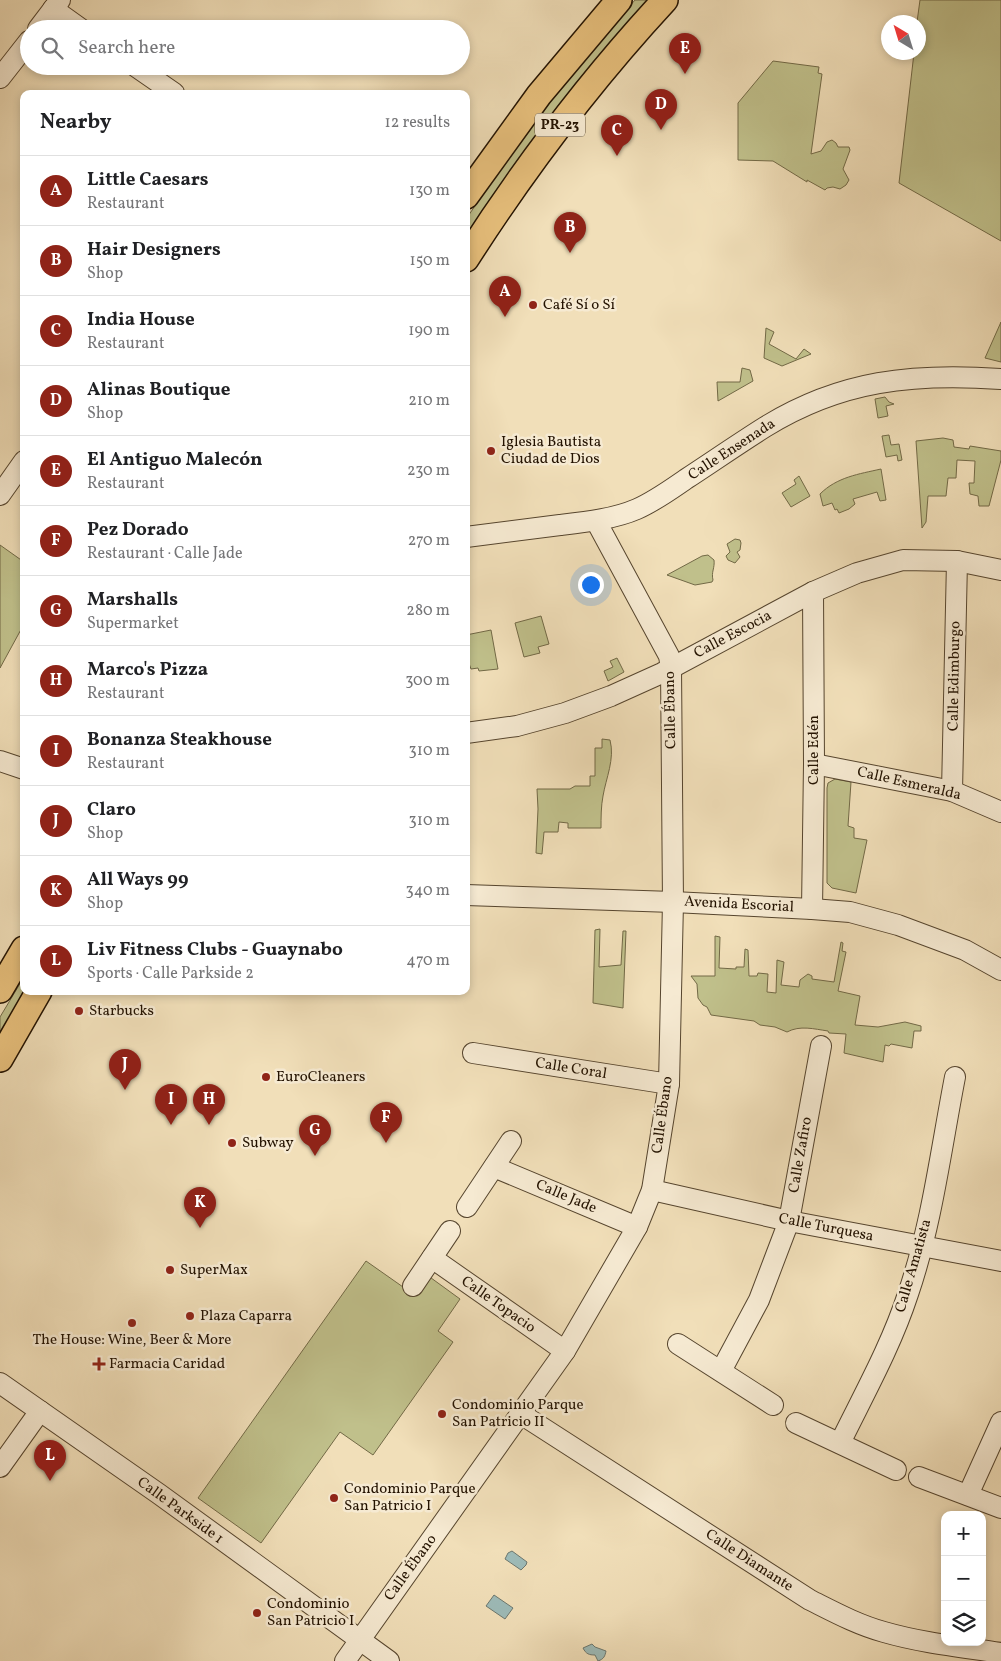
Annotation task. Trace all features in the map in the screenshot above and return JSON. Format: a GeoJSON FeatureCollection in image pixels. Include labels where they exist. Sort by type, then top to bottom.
{"type":"FeatureCollection","features":[{"type":"Feature","properties":{"kind":"main road","name":"PR-23"},"geometry":{"type":"LineString","coordinates":[[470,190],[539,95],[619,0]]}},
{"type":"Feature","properties":{"kind":"main road","name":"PR-23"},"geometry":{"type":"LineString","coordinates":[[470,253],[510,192],[553,133],[624,45],[665,0]]}},
{"type":"Feature","properties":{"kind":"main road"},"geometry":{"type":"LineString","coordinates":[[0,990],[20,956]]}},
{"type":"Feature","properties":{"kind":"main road"},"geometry":{"type":"LineString","coordinates":[[0,1059],[37,995]]}},
{"type":"Feature","properties":{"kind":"street"},"geometry":{"type":"LineString","coordinates":[[45,20],[56,5],[72,20]]}},
{"type":"Feature","properties":{"kind":"street"},"geometry":{"type":"LineString","coordinates":[[0,78],[20,52]]}},
{"type":"Feature","properties":{"kind":"street"},"geometry":{"type":"LineString","coordinates":[[148,75],[170,90]]}},
{"type":"Feature","properties":{"kind":"street","name":"Calle Ensenada"},"geometry":{"type":"LineString","coordinates":[[470,537],[596,521],[636,510],[657,499],[764,427],[789,413],[832,395],[881,382],[918,378],[956,376],[1001,379]]}},
{"type":"Feature","properties":{"kind":"street"},"geometry":{"type":"LineString","coordinates":[[0,495],[20,467]]}},
{"type":"Feature","properties":{"kind":"street","name":"Calle Ébano"},"geometry":{"type":"LineString","coordinates":[[345,1661],[564,1351],[637,1227],[652,1190],[670,1084],[673,902],[671,668],[669,656],[596,521]]}},
{"type":"Feature","properties":{"kind":"street","name":"Calle Escocia"},"geometry":{"type":"LineString","coordinates":[[470,732],[517,726],[565,713],[611,696],[671,668],[814,592],[857,573],[903,560],[957,561],[1001,570]]}},
{"type":"Feature","properties":{"kind":"street","name":"Calle Edimburgo"},"geometry":{"type":"LineString","coordinates":[[952,791],[957,561]]}},
{"type":"Feature","properties":{"kind":"street","name":"Calle Edén"},"geometry":{"type":"LineString","coordinates":[[812,908],[814,592]]}},
{"type":"Feature","properties":{"kind":"street"},"geometry":{"type":"LineString","coordinates":[[0,761],[20,768]]}},
{"type":"Feature","properties":{"kind":"street","name":"Calle Esmeralda"},"geometry":{"type":"LineString","coordinates":[[814,764],[952,791],[1001,812]]}},
{"type":"Feature","properties":{"kind":"street","name":"Avenida Escorial"},"geometry":{"type":"LineString","coordinates":[[470,895],[812,908],[850,912],[898,925],[965,950],[1001,970]]}},
{"type":"Feature","properties":{"kind":"street","name":"Calle Zafiro"},"geometry":{"type":"LineString","coordinates":[[722,1371],[759,1300],[789,1221],[821,1046]]}},
{"type":"Feature","properties":{"kind":"street","name":"Calle Coral"},"geometry":{"type":"LineString","coordinates":[[473,1053],[670,1084]]}},
{"type":"Feature","properties":{"kind":"street","name":"Calle Amatista"},"geometry":{"type":"LineString","coordinates":[[840,1443],[891,1339],[908,1294],[923,1246],[955,1077]]}},
{"type":"Feature","properties":{"kind":"street"},"geometry":{"type":"LineString","coordinates":[[467,1207],[511,1142]]}},
{"type":"Feature","properties":{"kind":"street","name":"Calle Jade"},"geometry":{"type":"LineString","coordinates":[[494,1167],[637,1227]]}},
{"type":"Feature","properties":{"kind":"street","name":"Calle Turquesa"},"geometry":{"type":"LineString","coordinates":[[652,1190],[789,1221],[1001,1262]]}},
{"type":"Feature","properties":{"kind":"street"},"geometry":{"type":"LineString","coordinates":[[413,1286],[450,1231]]}},
{"type":"Feature","properties":{"kind":"street","name":"Calle Topacio"},"geometry":{"type":"LineString","coordinates":[[432,1258],[564,1351]]}},
{"type":"Feature","properties":{"kind":"street"},"geometry":{"type":"LineString","coordinates":[[678,1344],[773,1405]]}},
{"type":"Feature","properties":{"kind":"street","name":"Calle Parkside 1"},"geometry":{"type":"LineString","coordinates":[[0,1383],[159,1494],[389,1661]]}},
{"type":"Feature","properties":{"kind":"street"},"geometry":{"type":"LineString","coordinates":[[0,1467],[40,1411]]}},
{"type":"Feature","properties":{"kind":"street","name":"Calle Diamante"},"geometry":{"type":"LineString","coordinates":[[521,1414],[810,1600],[839,1615],[882,1632],[923,1642],[1001,1653]]}},
{"type":"Feature","properties":{"kind":"street"},"geometry":{"type":"LineString","coordinates":[[968,1495],[1001,1422]]}},
{"type":"Feature","properties":{"kind":"street"},"geometry":{"type":"LineString","coordinates":[[796,1423],[896,1470]]}},
{"type":"Feature","properties":{"kind":"street"},"geometry":{"type":"LineString","coordinates":[[919,1477],[1001,1508]]}},
{"type":"Feature","properties":{"kind":"green space"},"geometry":{"type":"Polygon","coordinates":[[[635,0],[654,0],[470,239],[470,213],[526,132],[591,50],[635,0]]]}},
{"type":"Feature","properties":{"kind":"green space"},"geometry":{"type":"Polygon","coordinates":[[[920,0],[1001,0],[1001,241],[899,183],[913,60],[926,60],[926,15],[918,15],[920,0]]]}},
{"type":"Feature","properties":{"kind":"green space"},"geometry":{"type":"Polygon","coordinates":[[[773,61],[819,67],[818,73],[822,74],[811,154],[821,151],[827,142],[832,140],[838,147],[849,147],[850,150],[843,169],[849,180],[840,189],[833,187],[825,190],[807,180],[807,182],[773,161],[738,160],[738,103],[773,61]]]}},
{"type":"Feature","properties":{"kind":"green space"},"geometry":{"type":"Polygon","coordinates":[[[1001,322],[1001,362],[985,358],[1001,322]]]}},
{"type":"Feature","properties":{"kind":"green space"},"geometry":{"type":"Polygon","coordinates":[[[766,328],[774,332],[769,344],[796,359],[804,349],[811,354],[782,366],[764,358],[766,328]]]}},
{"type":"Feature","properties":{"kind":"green space"},"geometry":{"type":"Polygon","coordinates":[[[742,368],[750,370],[753,381],[718,401],[717,382],[740,382],[742,368]]]}},
{"type":"Feature","properties":{"kind":"green space"},"geometry":{"type":"Polygon","coordinates":[[[885,397],[894,404],[886,406],[888,416],[878,418],[875,399],[885,397]]]}},
{"type":"Feature","properties":{"kind":"green space"},"geometry":{"type":"Polygon","coordinates":[[[889,435],[891,445],[899,444],[902,460],[898,461],[897,455],[886,457],[882,436],[889,435]]]}},
{"type":"Feature","properties":{"kind":"green space"},"geometry":{"type":"Polygon","coordinates":[[[943,438],[953,440],[954,447],[969,449],[970,446],[1001,451],[1001,460],[989,506],[979,506],[978,496],[970,494],[969,483],[974,483],[975,461],[957,460],[956,478],[948,478],[946,496],[928,496],[926,522],[922,528],[916,441],[943,438]]]}},
{"type":"Feature","properties":{"kind":"green space"},"geometry":{"type":"Polygon","coordinates":[[[881,469],[886,500],[880,501],[877,492],[853,499],[855,504],[839,513],[837,509],[835,510],[832,503],[823,506],[820,494],[827,488],[849,477],[881,469]]]}},
{"type":"Feature","properties":{"kind":"green space"},"geometry":{"type":"Polygon","coordinates":[[[799,476],[810,496],[791,507],[782,493],[796,484],[794,480],[799,476]]]}},
{"type":"Feature","properties":{"kind":"green space"},"geometry":{"type":"Polygon","coordinates":[[[735,539],[740,540],[741,543],[740,550],[737,552],[740,557],[735,563],[728,560],[726,556],[730,552],[727,544],[735,539]]]}},
{"type":"Feature","properties":{"kind":"green space"},"geometry":{"type":"Polygon","coordinates":[[[0,545],[20,559],[20,631],[0,668],[0,545]]]}},
{"type":"Feature","properties":{"kind":"green space"},"geometry":{"type":"Polygon","coordinates":[[[708,555],[714,560],[712,582],[695,585],[667,575],[702,556],[708,555]]]}},
{"type":"Feature","properties":{"kind":"green space"},"geometry":{"type":"Polygon","coordinates":[[[541,616],[549,644],[538,647],[540,653],[524,657],[515,623],[541,616]]]}},
{"type":"Feature","properties":{"kind":"green space"},"geometry":{"type":"Polygon","coordinates":[[[491,630],[498,669],[479,671],[478,668],[471,669],[470,634],[491,630]]]}},
{"type":"Feature","properties":{"kind":"green space"},"geometry":{"type":"Polygon","coordinates":[[[617,658],[624,672],[608,681],[604,671],[613,667],[610,661],[617,658]]]}},
{"type":"Feature","properties":{"kind":"green space"},"geometry":{"type":"Polygon","coordinates":[[[602,739],[610,740],[611,754],[610,768],[602,800],[601,828],[568,828],[568,823],[559,822],[558,832],[544,832],[542,854],[536,853],[537,789],[570,789],[575,786],[590,786],[590,776],[595,776],[595,748],[602,748],[602,739]]]}},
{"type":"Feature","properties":{"kind":"green space"},"geometry":{"type":"Polygon","coordinates":[[[835,779],[851,782],[848,826],[854,828],[854,838],[867,840],[856,893],[832,888],[827,883],[827,788],[828,783],[835,779]]]}},
{"type":"Feature","properties":{"kind":"green space"},"geometry":{"type":"Polygon","coordinates":[[[600,929],[599,967],[621,965],[623,931],[626,931],[623,1008],[593,1003],[595,930],[600,929]]]}},
{"type":"Feature","properties":{"kind":"green space"},"geometry":{"type":"Polygon","coordinates":[[[715,936],[720,937],[719,968],[736,969],[736,967],[744,967],[745,949],[748,950],[749,976],[757,976],[758,973],[768,974],[767,992],[776,993],[777,960],[784,962],[781,985],[799,987],[800,980],[808,974],[812,976],[812,979],[834,982],[841,942],[843,943],[842,951],[846,952],[838,991],[860,996],[855,1025],[878,1027],[905,1022],[921,1026],[921,1031],[914,1031],[912,1048],[891,1044],[889,1046],[885,1045],[883,1062],[844,1053],[846,1034],[829,1033],[828,1031],[807,1028],[787,1032],[775,1027],[760,1025],[754,1021],[711,1015],[707,1007],[698,998],[697,984],[691,976],[715,976],[715,936]]]}},
{"type":"Feature","properties":{"kind":"green space"},"geometry":{"type":"Polygon","coordinates":[[[20,984],[20,995],[22,995],[0,1040],[0,1017],[20,984]]]}},
{"type":"Feature","properties":{"kind":"green space"},"geometry":{"type":"Polygon","coordinates":[[[366,1261],[413,1294],[427,1275],[460,1299],[438,1331],[453,1342],[373,1455],[340,1432],[261,1543],[198,1498],[366,1261]]]}},
{"type":"Feature","properties":{"kind":"water"},"geometry":{"type":"Polygon","coordinates":[[[512,1551],[527,1562],[521,1570],[505,1559],[508,1553],[512,1551]]]}},
{"type":"Feature","properties":{"kind":"water"},"geometry":{"type":"Polygon","coordinates":[[[494,1595],[513,1608],[505,1619],[486,1606],[494,1595]]]}},
{"type":"Feature","properties":{"kind":"water"},"geometry":{"type":"Polygon","coordinates":[[[592,1644],[606,1651],[605,1656],[598,1661],[595,1655],[588,1654],[583,1648],[592,1644]]]}},
{"type":"Feature","properties":{"kind":"place","name":"El Antiguo Malecón"},"geometry":{"type":"Point","coordinates":[685,74]}},
{"type":"Feature","properties":{"kind":"place","name":"Alinas Boutique"},"geometry":{"type":"Point","coordinates":[661,130]}},
{"type":"Feature","properties":{"kind":"place","name":"India House"},"geometry":{"type":"Point","coordinates":[617,156]}},
{"type":"Feature","properties":{"kind":"place","name":"Hair Designers"},"geometry":{"type":"Point","coordinates":[570,253]}},
{"type":"Feature","properties":{"kind":"place","name":"Café Sí o Sí"},"geometry":{"type":"Point","coordinates":[533,305]}},
{"type":"Feature","properties":{"kind":"place","name":"Little Caesars"},"geometry":{"type":"Point","coordinates":[505,317]}},
{"type":"Feature","properties":{"kind":"place","name":"Iglesia Bautista Ciudad de Dios"},"geometry":{"type":"Point","coordinates":[491,451]}},
{"type":"Feature","properties":{"kind":"place","name":"Starbucks"},"geometry":{"type":"Point","coordinates":[79,1011]}},
{"type":"Feature","properties":{"kind":"place","name":"EuroCleaners"},"geometry":{"type":"Point","coordinates":[266,1077]}},
{"type":"Feature","properties":{"kind":"place","name":"Claro"},"geometry":{"type":"Point","coordinates":[125,1090]}},
{"type":"Feature","properties":{"kind":"place","name":"Bonanza Steakhouse"},"geometry":{"type":"Point","coordinates":[171,1125]}},
{"type":"Feature","properties":{"kind":"place","name":"Marco's Pizza"},"geometry":{"type":"Point","coordinates":[209,1125]}},
{"type":"Feature","properties":{"kind":"place","name":"Subway"},"geometry":{"type":"Point","coordinates":[232,1143]}},
{"type":"Feature","properties":{"kind":"place","name":"Pez Dorado"},"geometry":{"type":"Point","coordinates":[386,1143]}},
{"type":"Feature","properties":{"kind":"place","name":"Marshalls"},"geometry":{"type":"Point","coordinates":[315,1156]}},
{"type":"Feature","properties":{"kind":"place","name":"All Ways 99"},"geometry":{"type":"Point","coordinates":[200,1228]}},
{"type":"Feature","properties":{"kind":"place","name":"SuperMax"},"geometry":{"type":"Point","coordinates":[170,1270]}},
{"type":"Feature","properties":{"kind":"place","name":"Plaza Caparra"},"geometry":{"type":"Point","coordinates":[190,1316]}},
{"type":"Feature","properties":{"kind":"place","name":"The House: Wine, Beer & More"},"geometry":{"type":"Point","coordinates":[132,1323]}},
{"type":"Feature","properties":{"kind":"place","name":"Farmacia Caridad"},"geometry":{"type":"Point","coordinates":[99,1364]}},
{"type":"Feature","properties":{"kind":"place","name":"Condominio Parque San Patricio II"},"geometry":{"type":"Point","coordinates":[442,1414]}},
{"type":"Feature","properties":{"kind":"place","name":"Liv Fitness Clubs - Guaynabo"},"geometry":{"type":"Point","coordinates":[50,1481]}},
{"type":"Feature","properties":{"kind":"place","name":"Condominio Parque San Patricio I"},"geometry":{"type":"Point","coordinates":[334,1498]}},
{"type":"Feature","properties":{"kind":"place","name":"Condominio San Patricio I"},"geometry":{"type":"Point","coordinates":[257,1613]}}]}
